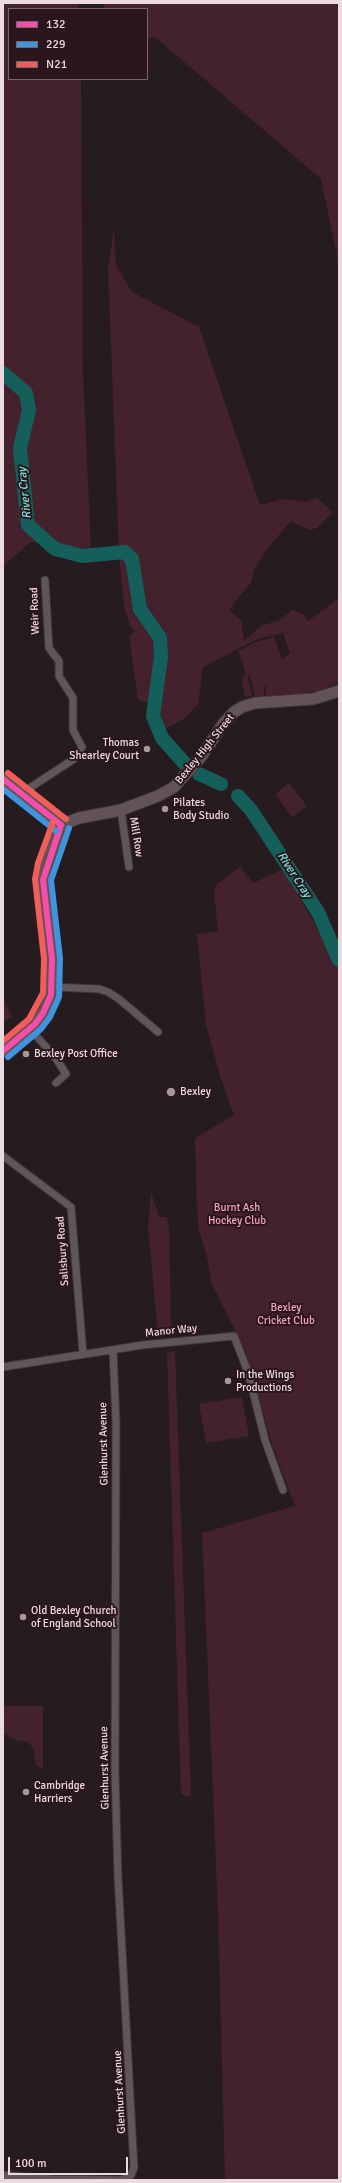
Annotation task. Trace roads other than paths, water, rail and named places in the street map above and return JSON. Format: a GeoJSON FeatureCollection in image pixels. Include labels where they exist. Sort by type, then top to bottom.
{"type":"FeatureCollection","features":[{"type":"Feature","properties":{"kind":"main road","name":"Bexley High Street"},"geometry":{"type":"LineString","coordinates":[[60,825],[79,818],[121,810],[163,794],[174,787],[192,768],[223,724],[234,712],[242,707],[255,703],[313,699],[339,691]]}},
{"type":"Feature","properties":{"kind":"main road"},"geometry":{"type":"LineString","coordinates":[[3,779],[60,825],[46,866],[43,880],[52,959],[52,987],[43,1013],[30,1029],[3,1051]]}},
{"type":"Feature","properties":{"kind":"street","name":"Weir Road"},"geometry":{"type":"LineString","coordinates":[[22,793],[77,757],[82,747],[74,735],[73,698],[59,676],[59,661],[49,648],[45,580]]}},
{"type":"Feature","properties":{"kind":"street","name":"Mill Row"},"geometry":{"type":"LineString","coordinates":[[121,810],[129,867]]}},
{"type":"Feature","properties":{"kind":"street"},"geometry":{"type":"LineString","coordinates":[[52,987],[99,989],[108,992],[119,999],[158,1032]]}},
{"type":"Feature","properties":{"kind":"street"},"geometry":{"type":"LineString","coordinates":[[30,1029],[55,1058],[66,1074],[56,1083]]}},
{"type":"Feature","properties":{"kind":"street","name":"Salisbury Road"},"geometry":{"type":"LineString","coordinates":[[3,1156],[71,1207],[82,1354]]}},
{"type":"Feature","properties":{"kind":"street","name":"Manor Way"},"geometry":{"type":"LineString","coordinates":[[3,1367],[82,1354],[185,1340],[234,1336],[248,1372],[265,1440],[283,1490]]}},
{"type":"Feature","properties":{"kind":"street","name":"Glenhurst Avenue"},"geometry":{"type":"LineString","coordinates":[[3,2175],[51,2179],[121,2180],[131,2175],[134,2168],[118,1877],[115,1775],[116,1437],[113,1350]]}},
{"type":"Feature","properties":{"kind":"waterway","name":"River Cray"},"geometry":{"type":"LineString","coordinates":[[3,373],[26,393],[29,410],[20,448],[28,525],[55,549],[82,556],[125,552],[132,559],[140,609],[160,638],[161,657],[153,716],[162,738],[186,765]]}},
{"type":"Feature","properties":{"kind":"waterway","name":"River Cray"},"geometry":{"type":"LineString","coordinates":[[199,774],[221,784]]}},
{"type":"Feature","properties":{"kind":"waterway","name":"River Cray"},"geometry":{"type":"LineString","coordinates":[[238,796],[251,810],[318,912],[339,960]]}},
{"type":"Feature","properties":{"kind":"place","name":"Thomas Shearley Court"},"geometry":{"type":"Point","coordinates":[147,749]}},
{"type":"Feature","properties":{"kind":"place","name":"Pilates Body Studio"},"geometry":{"type":"Point","coordinates":[165,809]}},
{"type":"Feature","properties":{"kind":"place","name":"Bexley Post Office"},"geometry":{"type":"Point","coordinates":[26,1054]}},
{"type":"Feature","properties":{"kind":"place","name":"Bexley"},"geometry":{"type":"Point","coordinates":[171,1092]}},
{"type":"Feature","properties":{"kind":"place","name":"In the Wings Productions"},"geometry":{"type":"Point","coordinates":[228,1381]}},
{"type":"Feature","properties":{"kind":"place","name":"Old Bexley Church of England School"},"geometry":{"type":"Point","coordinates":[23,1617]}},
{"type":"Feature","properties":{"kind":"place","name":"Cambridge Harriers"},"geometry":{"type":"Point","coordinates":[26,1792]}},
{"type":"Feature","properties":{"kind":"park label","name":"Burnt Ash Hockey Club"},"geometry":{"type":"Point","coordinates":[237,1214]}},
{"type":"Feature","properties":{"kind":"park label","name":"Bexley Cricket Club"},"geometry":{"type":"Point","coordinates":[286,1314]}}]}
